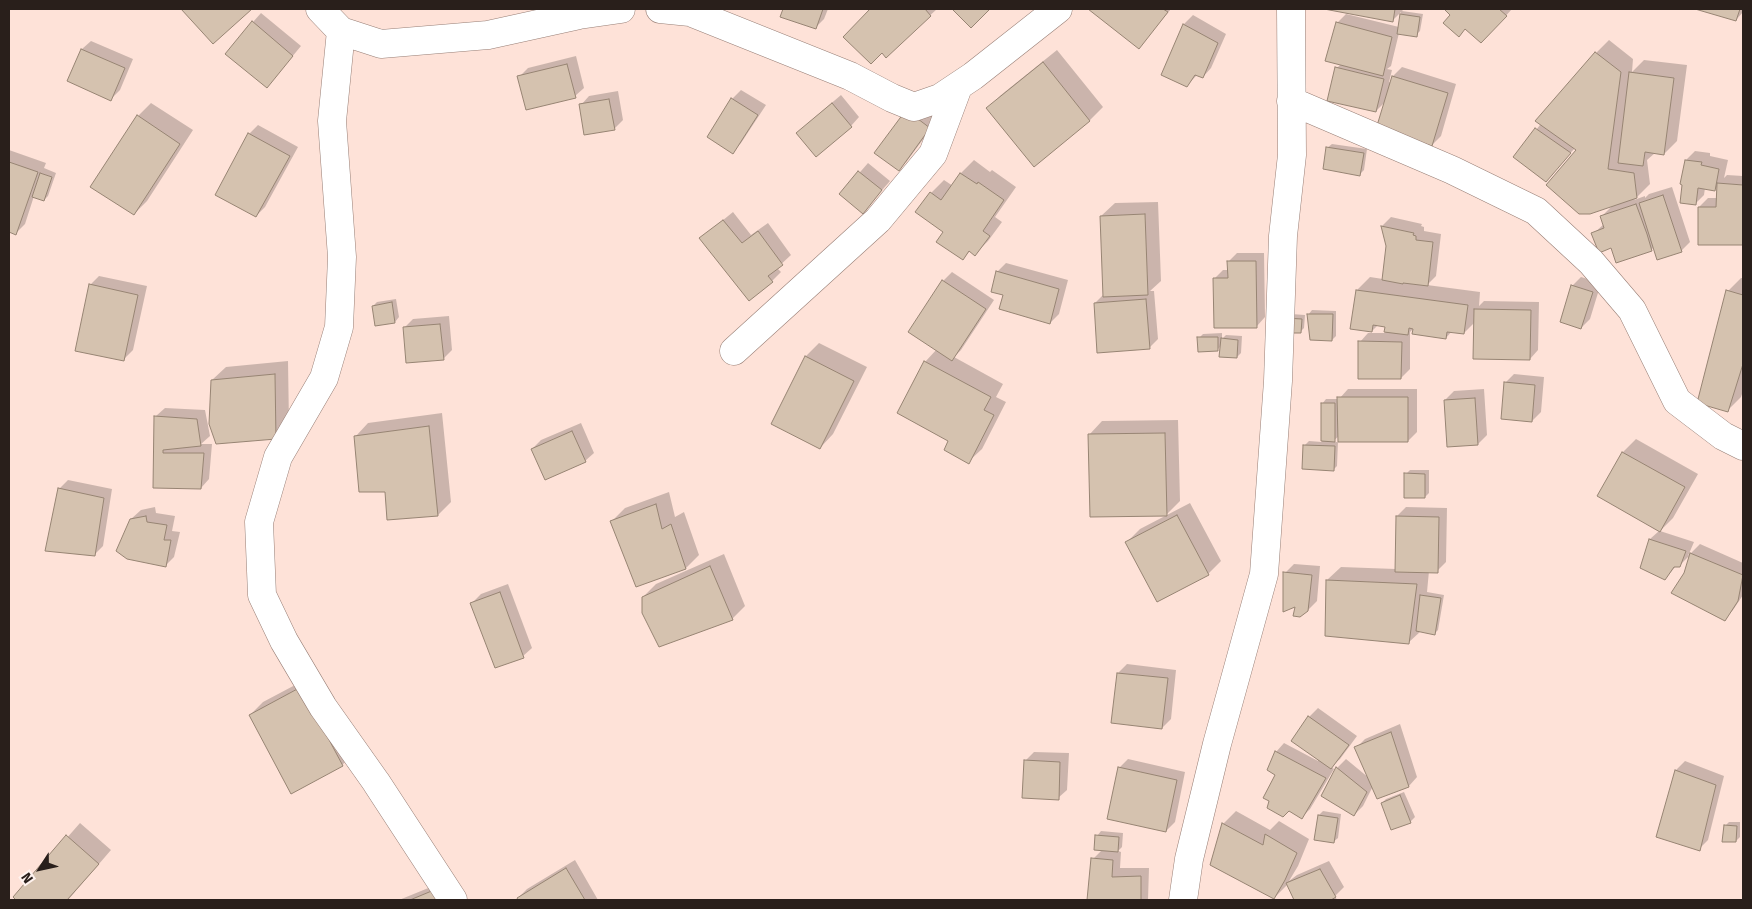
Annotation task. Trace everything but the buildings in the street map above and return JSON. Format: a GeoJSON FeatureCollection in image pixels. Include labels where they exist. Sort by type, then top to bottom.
{"type":"FeatureCollection","features":[{"type":"Feature","properties":{"kind":"street"},"geometry":{"type":"LineString","coordinates":[[320,9],[341,31],[381,44],[488,35],[578,15],[621,9]]}},
{"type":"Feature","properties":{"kind":"street"},"geometry":{"type":"LineString","coordinates":[[660,9],[690,12],[850,76],[914,107],[940,98],[973,76],[1058,9]]}},
{"type":"Feature","properties":{"kind":"street"},"geometry":{"type":"LineString","coordinates":[[1184,900],[1188,859],[1217,744],[1264,574],[1278,381],[1283,236],[1292,155],[1291,9]]}},
{"type":"Feature","properties":{"kind":"street"},"geometry":{"type":"LineString","coordinates":[[341,31],[332,121],[342,257],[339,327],[324,378],[278,457],[259,522],[262,595],[284,641],[323,707],[376,782],[453,900]]}},
{"type":"Feature","properties":{"kind":"street"},"geometry":{"type":"LineString","coordinates":[[734,351],[878,220],[933,154],[958,86]]}},
{"type":"Feature","properties":{"kind":"street"},"geometry":{"type":"LineString","coordinates":[[1291,101],[1452,170],[1536,211],[1591,262],[1632,310],[1677,401],[1723,436],[1743,446]]}}]}
